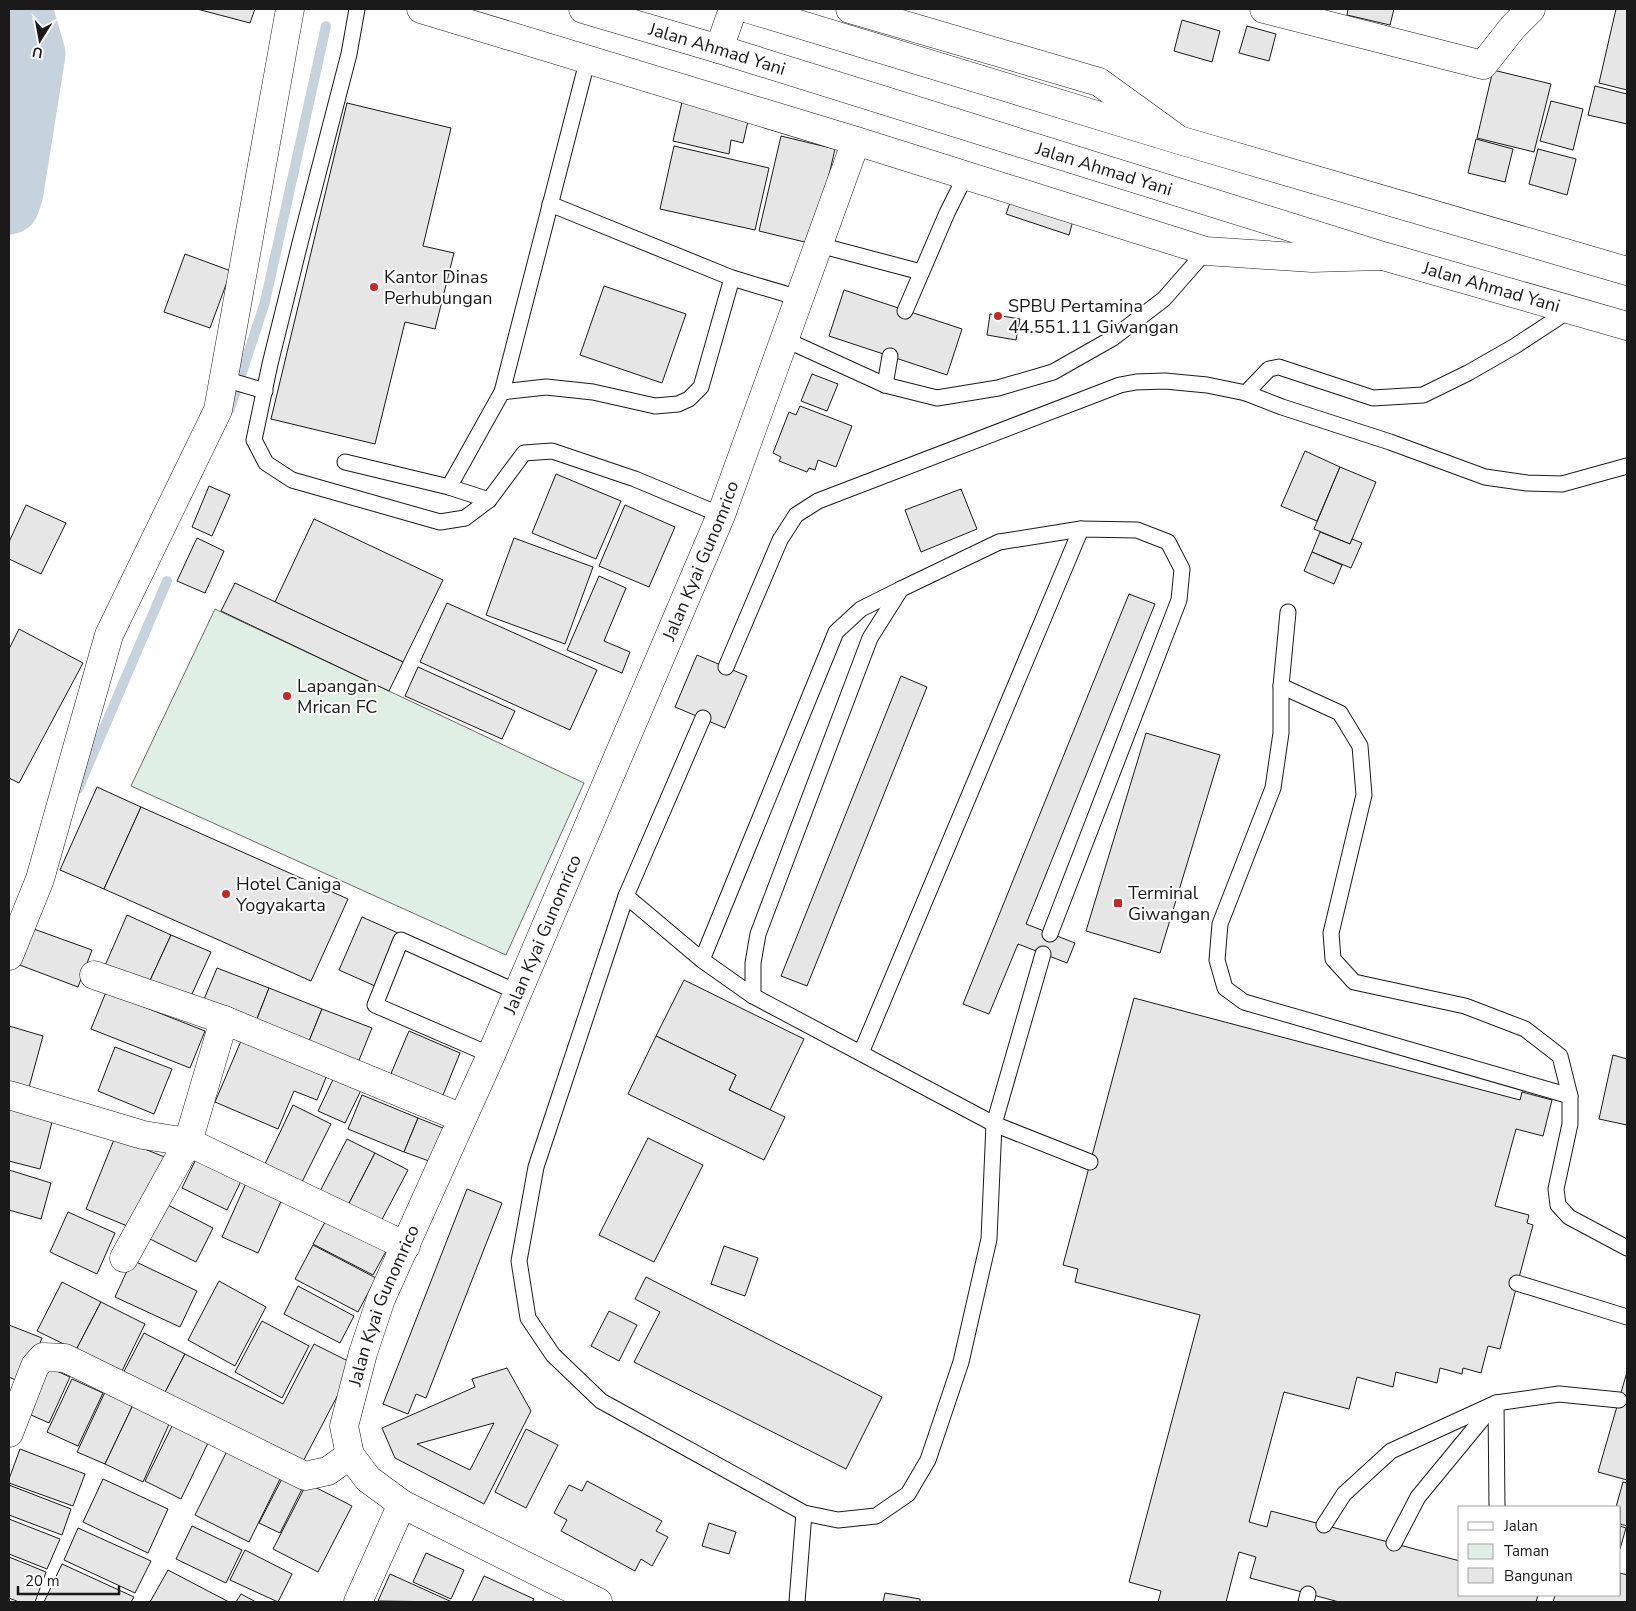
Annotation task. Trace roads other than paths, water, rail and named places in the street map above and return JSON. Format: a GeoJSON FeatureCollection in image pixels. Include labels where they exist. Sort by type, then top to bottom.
{"type":"FeatureCollection","features":[{"type":"Feature","properties":{"kind":"main road"},"geometry":{"type":"LineString","coordinates":[[9,956],[40,880],[110,635],[218,410],[229,380],[290,9]]}},
{"type":"Feature","properties":{"kind":"main road"},"geometry":{"type":"LineString","coordinates":[[421,9],[588,58],[1206,251],[1312,258],[1383,256]]}},
{"type":"Feature","properties":{"kind":"main road","name":"Jalan Ahmad Yani"},"geometry":{"type":"LineString","coordinates":[[583,9],[719,49],[1383,256],[1627,326]]}},
{"type":"Feature","properties":{"kind":"main road"},"geometry":{"type":"LineString","coordinates":[[719,49],[733,9]]}},
{"type":"Feature","properties":{"kind":"main road"},"geometry":{"type":"LineString","coordinates":[[749,9],[1179,140],[1627,271]]}},
{"type":"Feature","properties":{"kind":"main road"},"geometry":{"type":"LineString","coordinates":[[850,9],[1099,82],[1179,140]]}},
{"type":"Feature","properties":{"kind":"main road"},"geometry":{"type":"LineString","coordinates":[[1264,9],[1483,65],[1513,26],[1531,9]]}},
{"type":"Feature","properties":{"kind":"main road","name":"Jalan Kyai Gunomrico"},"geometry":{"type":"LineString","coordinates":[[598,1602],[402,1504],[368,1480],[350,1456],[344,1426],[363,1353],[381,1298],[491,1055],[721,515],[856,141]]}},
{"type":"Feature","properties":{"kind":"main road"},"geometry":{"type":"LineString","coordinates":[[94,975],[224,1020],[462,1118]]}},
{"type":"Feature","properties":{"kind":"main road"},"geometry":{"type":"LineString","coordinates":[[124,1258],[188,1142],[224,1020]]}},
{"type":"Feature","properties":{"kind":"main road"},"geometry":{"type":"LineString","coordinates":[[9,1095],[143,1135],[188,1142],[406,1246]]}},
{"type":"Feature","properties":{"kind":"main road"},"geometry":{"type":"LineString","coordinates":[[9,1433],[34,1366],[43,1357],[53,1356],[65,1358],[304,1476],[328,1471],[350,1456]]}},
{"type":"Feature","properties":{"kind":"main road"},"geometry":{"type":"LineString","coordinates":[[358,1602],[402,1504]]}},
{"type":"Feature","properties":{"kind":"lane"},"geometry":{"type":"LineString","coordinates":[[357,9],[349,54],[298,253],[259,389],[254,440],[266,463],[292,480],[440,522],[465,518],[489,500],[524,453],[552,451],[635,479],[721,515]]}},
{"type":"Feature","properties":{"kind":"lane"},"geometry":{"type":"LineString","coordinates":[[449,488],[502,392],[588,58]]}},
{"type":"Feature","properties":{"kind":"lane"},"geometry":{"type":"LineString","coordinates":[[905,311],[966,175]]}},
{"type":"Feature","properties":{"kind":"lane"},"geometry":{"type":"LineString","coordinates":[[550,204],[732,278],[799,298]]}},
{"type":"Feature","properties":{"kind":"lane"},"geometry":{"type":"LineString","coordinates":[[819,245],[921,272]]}},
{"type":"Feature","properties":{"kind":"lane"},"geometry":{"type":"LineString","coordinates":[[784,339],[886,385],[937,398],[998,388],[1053,372],[1113,338],[1164,299],[1206,251]]}},
{"type":"Feature","properties":{"kind":"lane"},"geometry":{"type":"LineString","coordinates":[[502,392],[546,387],[593,392],[655,406],[678,404],[689,398],[701,387],[732,278]]}},
{"type":"Feature","properties":{"kind":"lane"},"geometry":{"type":"LineString","coordinates":[[1246,393],[1269,369],[1279,367],[1373,398],[1423,395],[1468,373],[1515,346],[1570,310]]}},
{"type":"Feature","properties":{"kind":"lane"},"geometry":{"type":"LineString","coordinates":[[886,385],[890,356]]}},
{"type":"Feature","properties":{"kind":"lane"},"geometry":{"type":"LineString","coordinates":[[229,380],[259,389]]}},
{"type":"Feature","properties":{"kind":"lane"},"geometry":{"type":"LineString","coordinates":[[726,667],[780,540],[796,515],[818,501],[1120,385],[1136,382],[1165,381],[1246,393],[1282,408],[1390,442],[1485,477],[1527,483],[1562,484],[1627,466]]}},
{"type":"Feature","properties":{"kind":"lane"},"geometry":{"type":"LineString","coordinates":[[346,462],[489,500]]}},
{"type":"Feature","properties":{"kind":"lane"},"geometry":{"type":"LineString","coordinates":[[861,1053],[1081,529]]}},
{"type":"Feature","properties":{"kind":"lane"},"geometry":{"type":"LineString","coordinates":[[702,960],[836,632],[861,609],[999,542],[1081,529],[1137,530],[1168,542],[1182,569],[1180,600],[1050,934]]}},
{"type":"Feature","properties":{"kind":"lane"},"geometry":{"type":"LineString","coordinates":[[753,996],[753,963],[758,934],[870,638],[900,589]]}},
{"type":"Feature","properties":{"kind":"lane"},"geometry":{"type":"LineString","coordinates":[[1288,612],[1281,686],[1281,733],[1273,788],[1220,924],[1217,960],[1225,988],[1244,1002],[1570,1096]]}},
{"type":"Feature","properties":{"kind":"lane"},"geometry":{"type":"LineString","coordinates":[[1281,686],[1340,713],[1360,746],[1364,795],[1331,933],[1333,959],[1354,982],[1465,1006],[1525,1029],[1560,1056],[1570,1096],[1570,1124],[1556,1189],[1558,1205],[1569,1217],[1627,1248]]}},
{"type":"Feature","properties":{"kind":"lane"},"geometry":{"type":"LineString","coordinates":[[703,718],[626,896],[536,1167],[519,1261],[528,1318],[552,1355],[601,1401],[804,1513],[838,1520],[876,1516],[908,1494],[928,1460],[961,1362],[988,1239],[994,1124],[1043,954]]}},
{"type":"Feature","properties":{"kind":"lane"},"geometry":{"type":"LineString","coordinates":[[626,896],[702,960],[753,996],[994,1124],[1090,1162]]}},
{"type":"Feature","properties":{"kind":"lane"},"geometry":{"type":"LineString","coordinates":[[491,1055],[376,1005],[401,940],[517,992]]}},
{"type":"Feature","properties":{"kind":"lane"},"geometry":{"type":"LineString","coordinates":[[1517,1283],[1627,1317]]}},
{"type":"Feature","properties":{"kind":"lane"},"geometry":{"type":"LineString","coordinates":[[1324,1525],[1344,1494],[1391,1451],[1496,1403],[1559,1394],[1619,1400]]}},
{"type":"Feature","properties":{"kind":"lane"},"geometry":{"type":"LineString","coordinates":[[1496,1403],[1497,1506]]}},
{"type":"Feature","properties":{"kind":"lane"},"geometry":{"type":"LineString","coordinates":[[1394,1544],[1418,1497],[1496,1403]]}},
{"type":"Feature","properties":{"kind":"lane"},"geometry":{"type":"LineString","coordinates":[[797,1602],[804,1513]]}},
{"type":"Feature","properties":{"kind":"waterway"},"geometry":{"type":"LineString","coordinates":[[9,204],[13,192],[35,54],[22,9]]}},
{"type":"Feature","properties":{"kind":"waterway"},"geometry":{"type":"LineString","coordinates":[[230,409],[265,302],[326,26]]}},
{"type":"Feature","properties":{"kind":"waterway"},"geometry":{"type":"LineString","coordinates":[[78,789],[167,581]]}},
{"type":"Feature","properties":{"kind":"place","name":"Kantor Dinas Perhubungan"},"geometry":{"type":"Point","coordinates":[374,287]}},
{"type":"Feature","properties":{"kind":"place","name":"SPBU Pertamina 44.551.11 Giwangan"},"geometry":{"type":"Point","coordinates":[998,316]}},
{"type":"Feature","properties":{"kind":"place","name":"Lapangan Mrican FC"},"geometry":{"type":"Point","coordinates":[287,696]}},
{"type":"Feature","properties":{"kind":"place","name":"Hotel Caniga Yogyakarta"},"geometry":{"type":"Point","coordinates":[226,894]}},
{"type":"Feature","properties":{"kind":"place","name":"Terminal Giwangan"},"geometry":{"type":"Point","coordinates":[1118,903]}}]}
